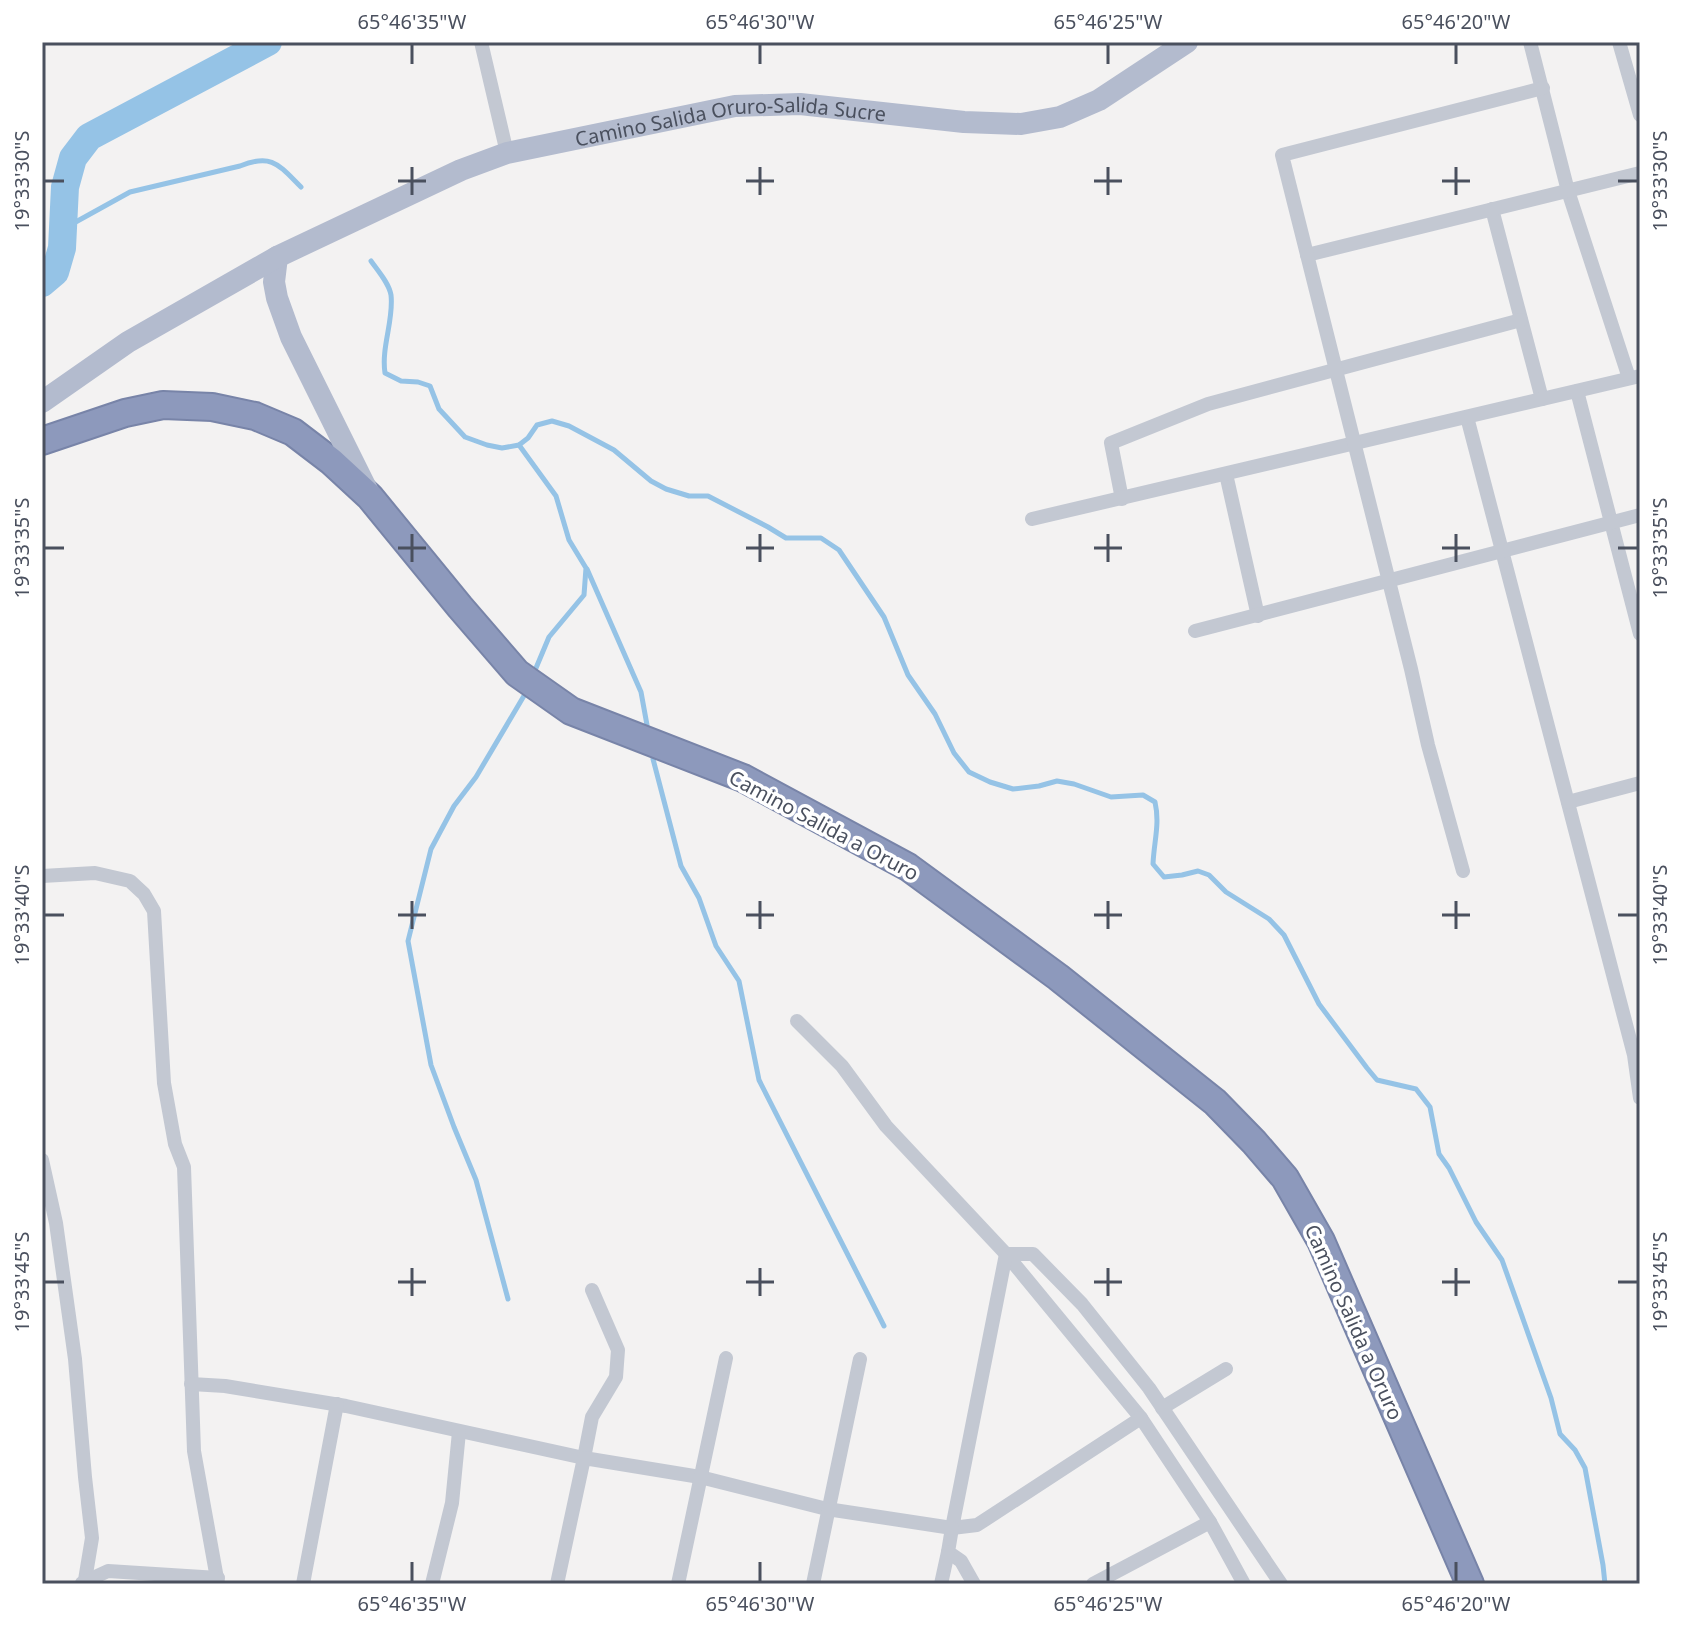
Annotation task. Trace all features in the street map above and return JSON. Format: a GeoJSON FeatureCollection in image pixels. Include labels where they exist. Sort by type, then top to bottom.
{"type":"FeatureCollection","features":[{"type":"Feature","properties":{"kind":"highway","name":"Camino Salida a Oruro"},"geometry":{"type":"LineString","coordinates":[[42,441],[125,413],[163,405],[212,407],[255,416],[293,432],[370,497],[517,673],[571,711],[743,778],[908,867],[1058,977],[1215,1102],[1285,1178],[1321,1241],[1470,1584]]}},
{"type":"Feature","properties":{"kind":"main road","name":"Camino Salida Oruro-Salida Sucre"},"geometry":{"type":"LineString","coordinates":[[42,402],[128,342],[277,257],[461,170],[507,153],[735,106],[800,104],[964,122],[1021,124],[1060,117],[1099,100],[1187,42]]}},
{"type":"Feature","properties":{"kind":"main road"},"geometry":{"type":"LineString","coordinates":[[277,257],[274,282],[291,337],[370,497]]}},
{"type":"Feature","properties":{"kind":"street"},"geometry":{"type":"LineString","coordinates":[[481,42],[507,153]]}},
{"type":"Feature","properties":{"kind":"street"},"geometry":{"type":"LineString","coordinates":[[1032,519],[1635,377],[1568,191],[1530,42]]}},
{"type":"Feature","properties":{"kind":"street"},"geometry":{"type":"LineString","coordinates":[[1619,42],[1640,115]]}},
{"type":"Feature","properties":{"kind":"street"},"geometry":{"type":"LineString","coordinates":[[1463,871],[1428,745],[1282,155],[1543,88]]}},
{"type":"Feature","properties":{"kind":"street"},"geometry":{"type":"LineString","coordinates":[[1307,255],[1640,173]]}},
{"type":"Feature","properties":{"kind":"street"},"geometry":{"type":"LineString","coordinates":[[1492,209],[1542,399]]}},
{"type":"Feature","properties":{"kind":"street"},"geometry":{"type":"LineString","coordinates":[[1122,499],[1111,443],[1208,404],[1521,320]]}},
{"type":"Feature","properties":{"kind":"street"},"geometry":{"type":"LineString","coordinates":[[1577,391],[1640,634]]}},
{"type":"Feature","properties":{"kind":"street"},"geometry":{"type":"LineString","coordinates":[[1467,417],[1637,1054],[1640,1098]]}},
{"type":"Feature","properties":{"kind":"street"},"geometry":{"type":"LineString","coordinates":[[1226,474],[1258,616]]}},
{"type":"Feature","properties":{"kind":"street"},"geometry":{"type":"LineString","coordinates":[[1195,631],[1640,515]]}},
{"type":"Feature","properties":{"kind":"street"},"geometry":{"type":"LineString","coordinates":[[1568,802],[1640,783]]}},
{"type":"Feature","properties":{"kind":"street"},"geometry":{"type":"LineString","coordinates":[[42,876],[95,873],[130,881],[144,894],[154,911],[164,1083],[175,1144],[184,1167],[194,1451],[218,1581],[108,1571],[83,1582]]}},
{"type":"Feature","properties":{"kind":"street"},"geometry":{"type":"LineString","coordinates":[[797,1021],[842,1066],[886,1126],[1006,1254],[1141,1418],[1210,1522],[1244,1584]]}},
{"type":"Feature","properties":{"kind":"street"},"geometry":{"type":"LineString","coordinates":[[42,1160],[56,1223],[75,1359],[92,1538],[83,1582]]}},
{"type":"Feature","properties":{"kind":"street"},"geometry":{"type":"LineString","coordinates":[[1006,1254],[1033,1254],[1082,1304],[1149,1388],[1281,1584]]}},
{"type":"Feature","properties":{"kind":"street"},"geometry":{"type":"LineString","coordinates":[[941,1584],[1006,1254]]}},
{"type":"Feature","properties":{"kind":"street"},"geometry":{"type":"LineString","coordinates":[[557,1584],[592,1417],[616,1377],[618,1350],[592,1290]]}},
{"type":"Feature","properties":{"kind":"street"},"geometry":{"type":"LineString","coordinates":[[678,1584],[726,1358]]}},
{"type":"Feature","properties":{"kind":"street"},"geometry":{"type":"LineString","coordinates":[[813,1584],[860,1359]]}},
{"type":"Feature","properties":{"kind":"street"},"geometry":{"type":"LineString","coordinates":[[1162,1408],[1226,1369]]}},
{"type":"Feature","properties":{"kind":"street"},"geometry":{"type":"LineString","coordinates":[[191,1384],[225,1386],[337,1404],[584,1458],[700,1477],[827,1509],[952,1528],[977,1525],[1141,1418]]}},
{"type":"Feature","properties":{"kind":"street"},"geometry":{"type":"LineString","coordinates":[[303,1584],[337,1404]]}},
{"type":"Feature","properties":{"kind":"street"},"geometry":{"type":"LineString","coordinates":[[432,1584],[452,1503],[459,1432]]}},
{"type":"Feature","properties":{"kind":"street"},"geometry":{"type":"LineString","coordinates":[[1093,1584],[1210,1522]]}},
{"type":"Feature","properties":{"kind":"street"},"geometry":{"type":"LineString","coordinates":[[948,1552],[961,1561],[974,1584]]}},
{"type":"Feature","properties":{"kind":"waterway"},"geometry":{"type":"LineString","coordinates":[[42,283],[55,272],[62,248],[65,187],[73,158],[89,137],[268,42]]}},
{"type":"Feature","properties":{"kind":"waterway"},"geometry":{"type":"LineString","coordinates":[[63,229],[130,192],[251,162],[274,163],[301,187]]}},
{"type":"Feature","properties":{"kind":"waterway"},"geometry":{"type":"LineString","coordinates":[[371,261],[391,295],[385,373],[401,381],[430,386],[439,409],[465,437],[502,448],[519,445],[537,425],[552,421],[569,426],[614,450],[651,481],[666,489],[689,496],[708,496],[786,538],[821,538],[839,550],[884,617],[908,675],[935,714],[954,753],[969,772],[1013,789],[1057,781],[1111,797],[1143,795],[1155,802],[1157,825],[1153,864],[1164,877],[1198,871],[1209,875],[1226,892],[1269,919],[1284,935],[1319,1004],[1377,1080],[1416,1089],[1430,1107],[1439,1154],[1476,1222],[1502,1260],[1551,1398],[1560,1434],[1575,1450],[1585,1468],[1605,1584]]}},
{"type":"Feature","properties":{"kind":"waterway"},"geometry":{"type":"LineString","coordinates":[[519,445],[556,496],[569,540],[586,568],[584,595],[549,637],[536,668]]}},
{"type":"Feature","properties":{"kind":"waterway"},"geometry":{"type":"LineString","coordinates":[[587,569],[641,692],[647,725]]}},
{"type":"Feature","properties":{"kind":"waterway"},"geometry":{"type":"LineString","coordinates":[[508,1299],[476,1180],[431,1065],[408,941],[431,849],[454,806],[476,777],[528,689]]}},
{"type":"Feature","properties":{"kind":"waterway"},"geometry":{"type":"LineString","coordinates":[[653,759],[681,866],[699,898],[716,946],[739,981],[759,1080],[884,1326]]}}]}
